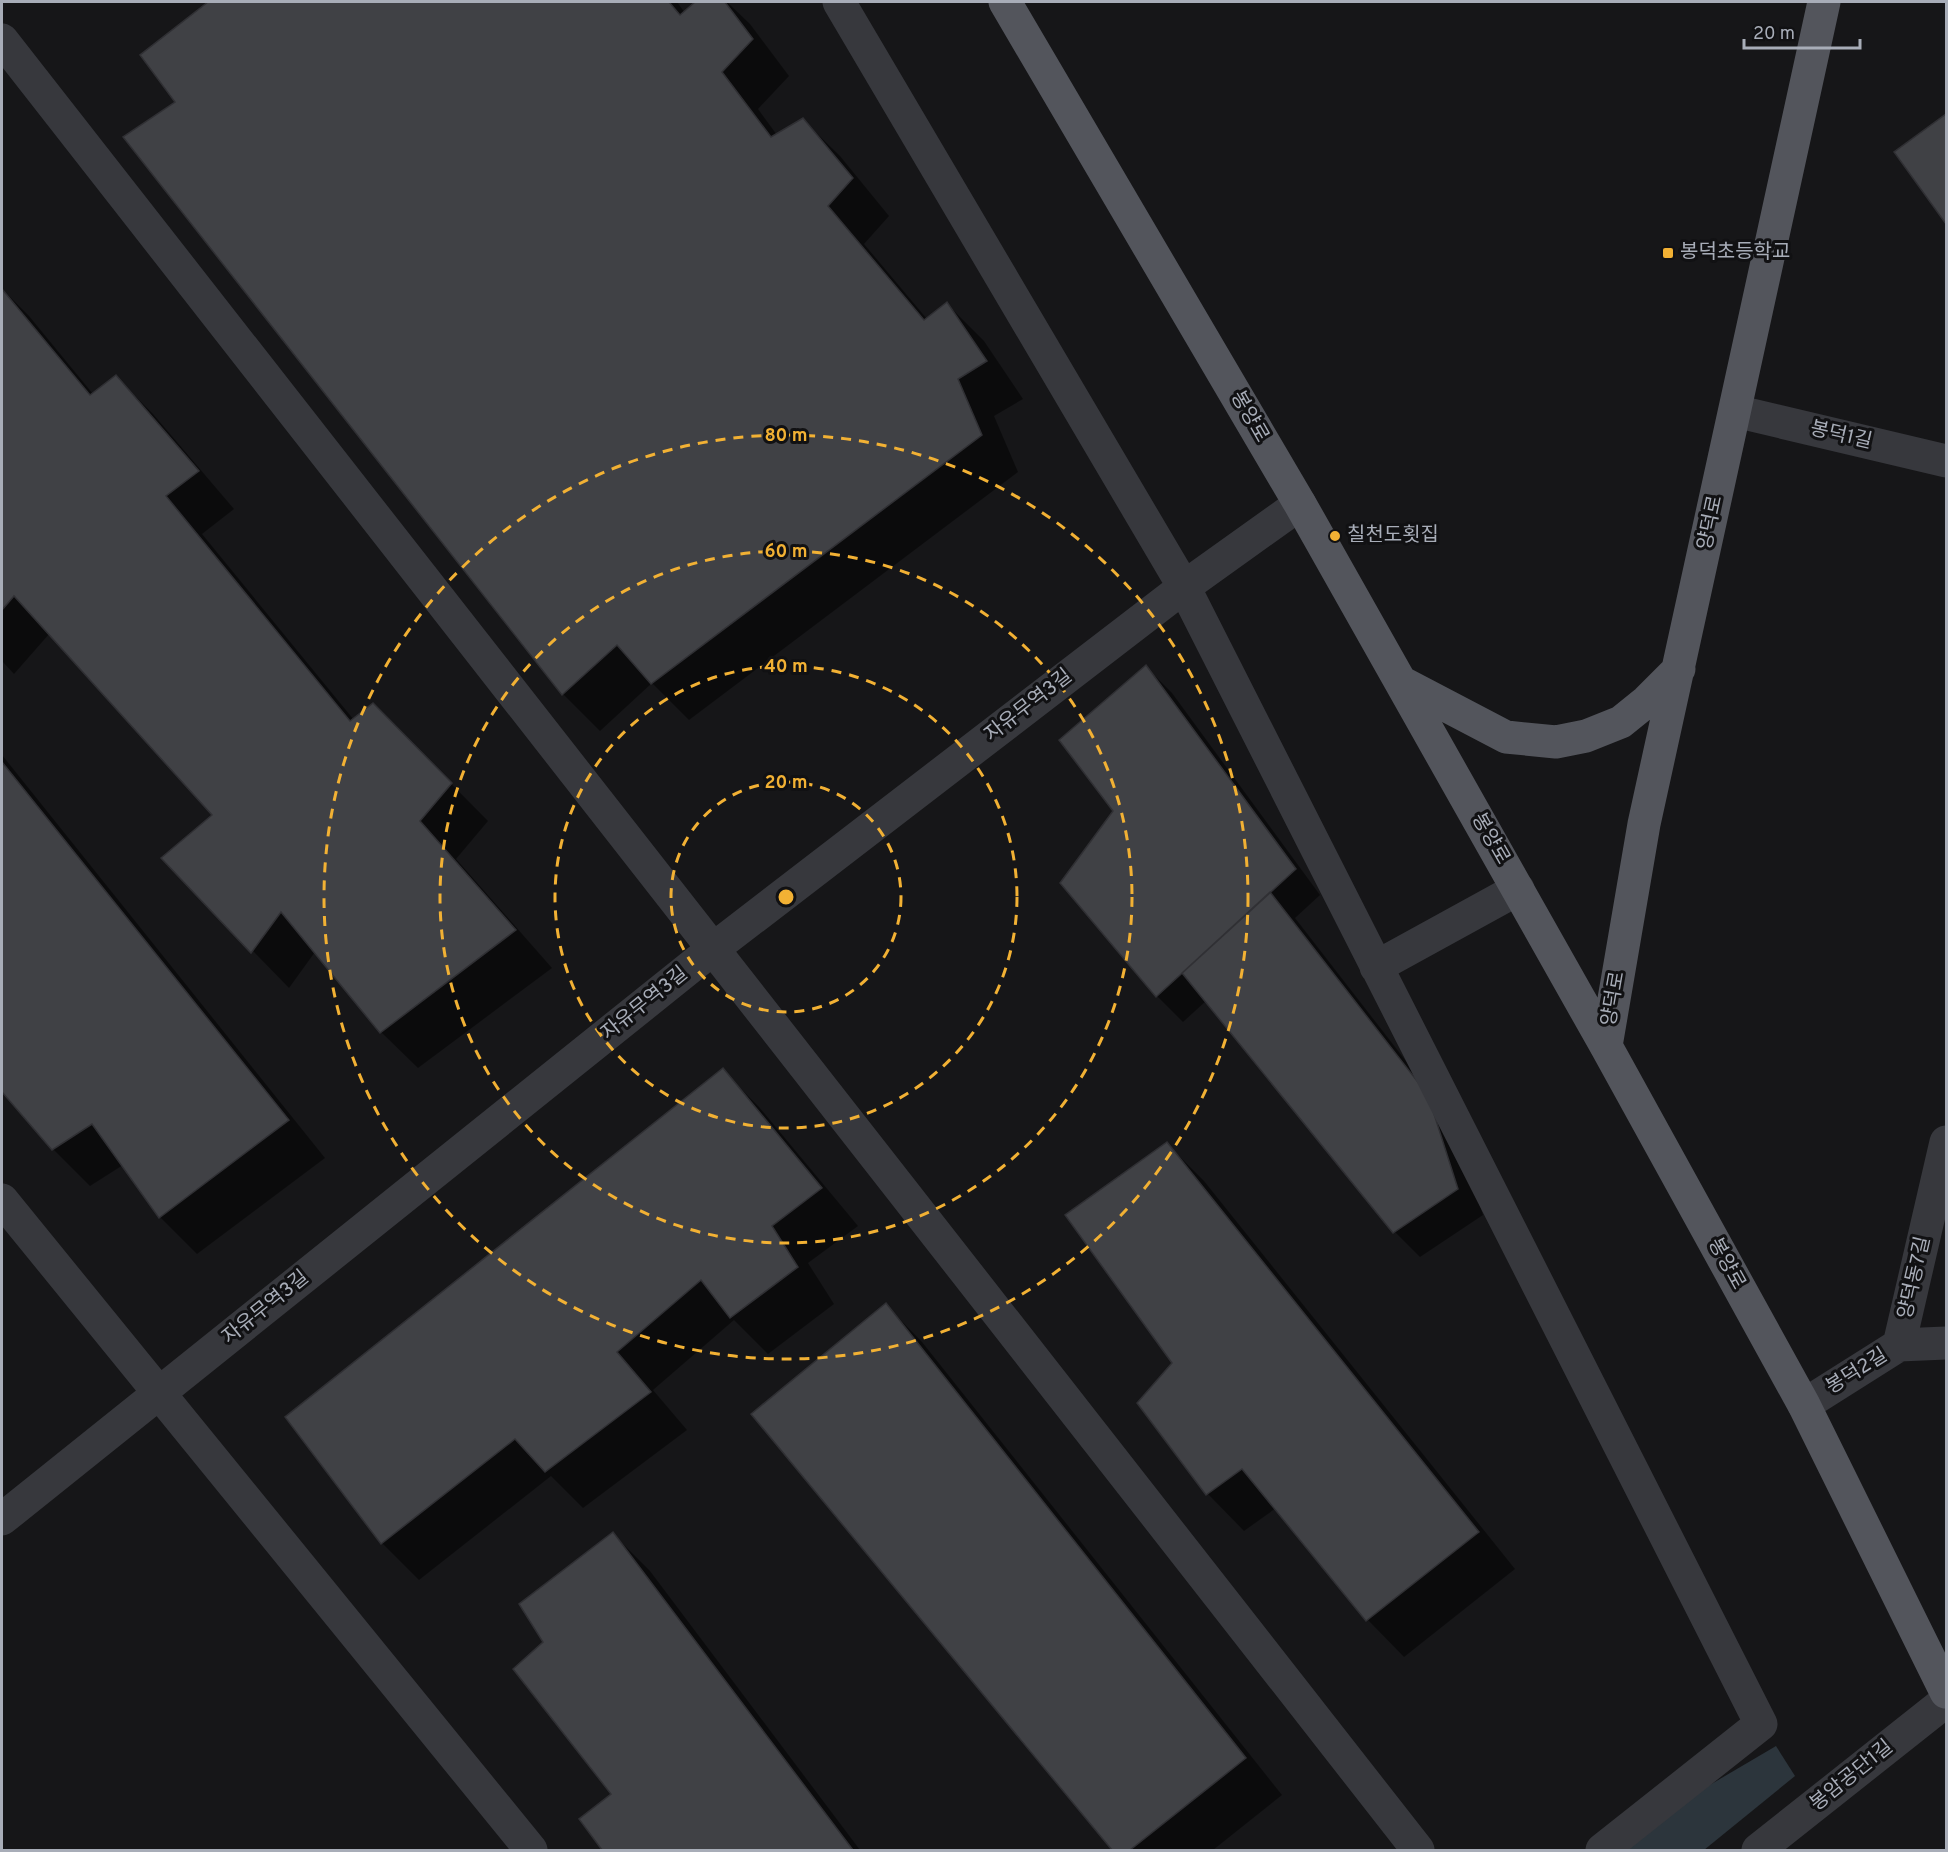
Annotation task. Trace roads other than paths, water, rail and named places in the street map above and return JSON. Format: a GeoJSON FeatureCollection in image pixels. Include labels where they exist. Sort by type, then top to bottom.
{"type":"FeatureCollection","features":[{"type":"Feature","properties":{"kind":"main road","name":"봉양로"},"geometry":{"type":"LineString","coordinates":[[1005,2],[1300,504],[1606,1046],[1804,1404],[1947,1692]]}},
{"type":"Feature","properties":{"kind":"main road","name":"양덕로"},"geometry":{"type":"LineString","coordinates":[[1606,1046],[1644,824],[1824,2]]}},
{"type":"Feature","properties":{"kind":"main road"},"geometry":{"type":"LineString","coordinates":[[1401,682],[1506,737],[1556,742],[1586,736],[1621,722],[1679,669]]}},
{"type":"Feature","properties":{"kind":"street"},"geometry":{"type":"LineString","coordinates":[[839,2],[1184,587],[1761,1724],[1602,1851]]}},
{"type":"Feature","properties":{"kind":"street"},"geometry":{"type":"LineString","coordinates":[[2,40],[1418,1851]]}},
{"type":"Feature","properties":{"kind":"street","name":"봉덕1길"},"geometry":{"type":"LineString","coordinates":[[1735,411],[1947,461]]}},
{"type":"Feature","properties":{"kind":"street","name":"자유무역3길"},"geometry":{"type":"LineString","coordinates":[[2,1519],[713,949],[1184,587],[1300,504]]}},
{"type":"Feature","properties":{"kind":"street"},"geometry":{"type":"LineString","coordinates":[[1376,966],[1518,889]]}},
{"type":"Feature","properties":{"kind":"street","name":"양덕동7길"},"geometry":{"type":"LineString","coordinates":[[1899,1345],[1947,1142]]}},
{"type":"Feature","properties":{"kind":"street"},"geometry":{"type":"LineString","coordinates":[[2,1200],[531,1851]]}},
{"type":"Feature","properties":{"kind":"street","name":"봉덕2길"},"geometry":{"type":"LineString","coordinates":[[1804,1404],[1899,1345],[1947,1343]]}},
{"type":"Feature","properties":{"kind":"street","name":"봉암공단1길"},"geometry":{"type":"LineString","coordinates":[[1758,1851],[1947,1701]]}},
{"type":"Feature","properties":{"kind":"place","name":"봉덕초등학교"},"geometry":{"type":"Point","coordinates":[1668,253]}},
{"type":"Feature","properties":{"kind":"place","name":"칠천도횟집"},"geometry":{"type":"Point","coordinates":[1335,536]}}]}
